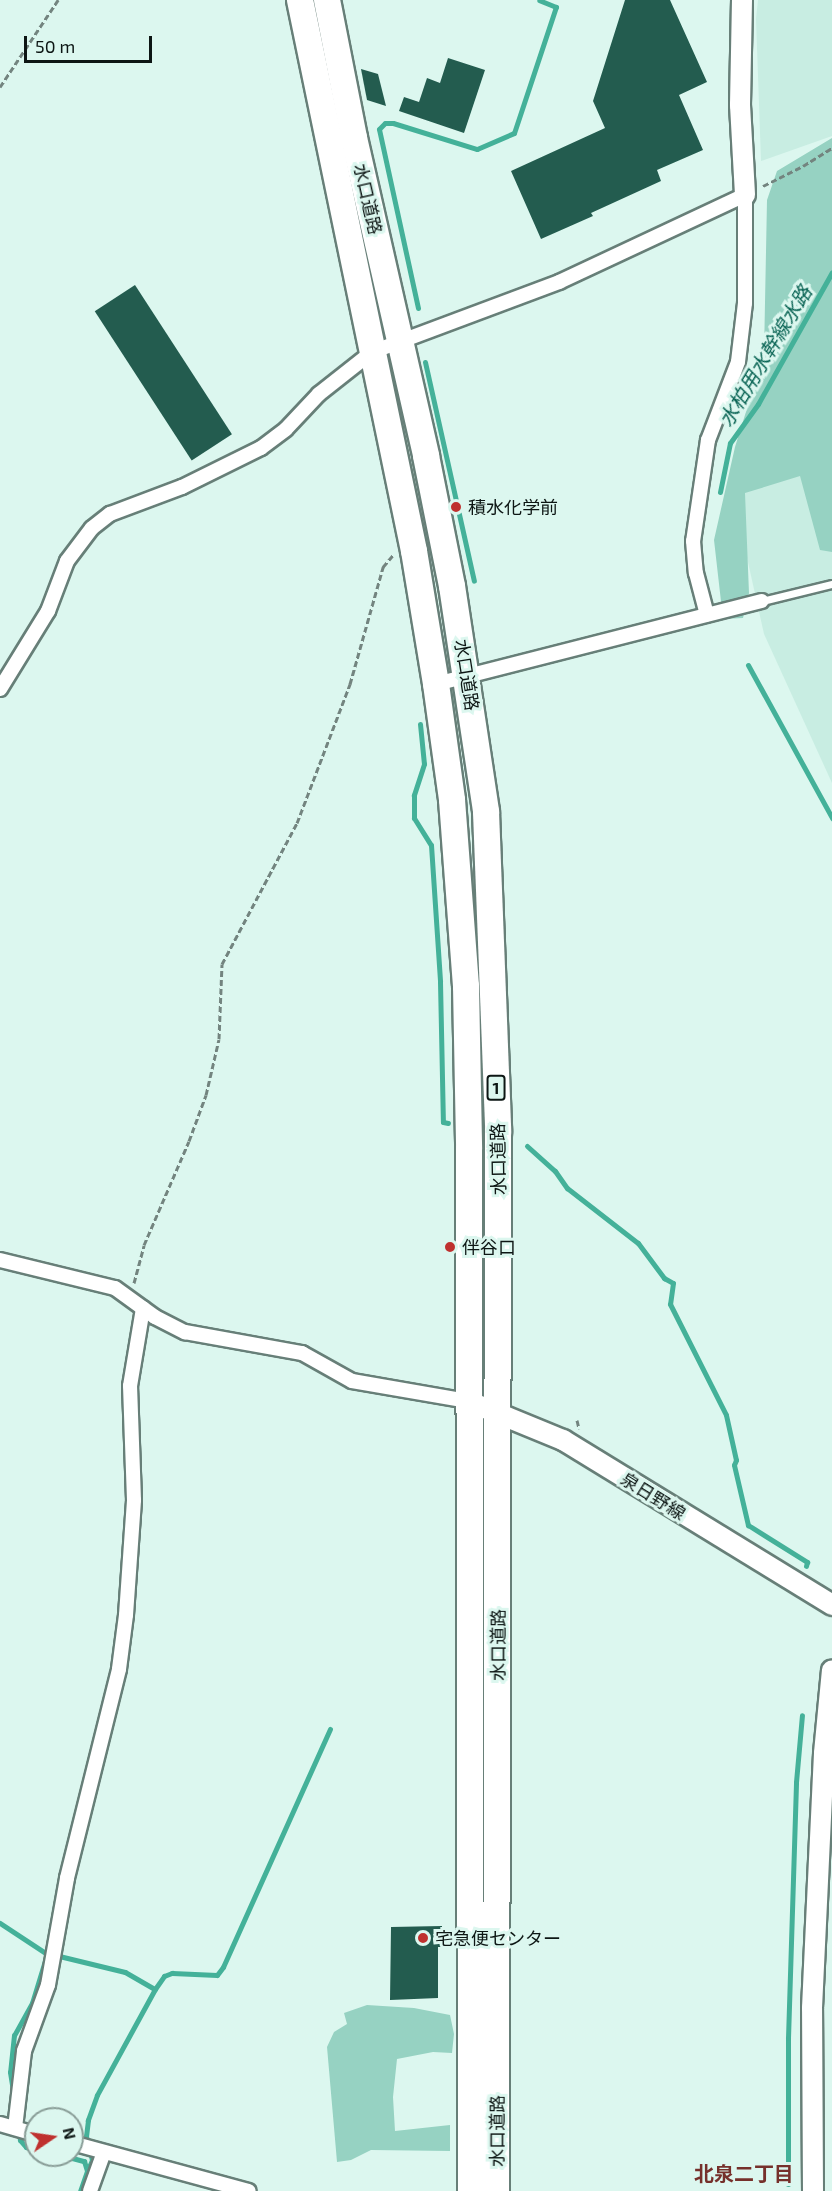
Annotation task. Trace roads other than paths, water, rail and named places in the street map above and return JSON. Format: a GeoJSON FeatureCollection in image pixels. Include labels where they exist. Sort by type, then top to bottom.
{"type":"FeatureCollection","features":[{"type":"Feature","properties":{"kind":"highway","name":"水口道路"},"geometry":{"type":"LineString","coordinates":[[300,0],[414,551],[452,800],[465,986],[469,1149],[471,2191]]}},
{"type":"Feature","properties":{"kind":"highway","name":"水口道路"},"geometry":{"type":"LineString","coordinates":[[327,0],[354,138],[430,477],[468,676],[486,813],[498,1131],[496,2191]]}},
{"type":"Feature","properties":{"kind":"street"},"geometry":{"type":"LineString","coordinates":[[707,615],[696,573],[693,541],[708,440],[738,362],[745,303],[745,195],[740,105],[742,0]]}},
{"type":"Feature","properties":{"kind":"street"},"geometry":{"type":"LineString","coordinates":[[0,689],[48,611],[67,561],[92,528],[110,514],[182,487],[261,448],[286,429],[327,387],[372,352],[559,282],[745,195]]}},
{"type":"Feature","properties":{"kind":"street"},"geometry":{"type":"LineString","coordinates":[[436,684],[762,601]]}},
{"type":"Feature","properties":{"kind":"street"},"geometry":{"type":"LineString","coordinates":[[0,1260],[115,1288],[185,1332],[302,1353],[352,1380],[468,1401]]}},
{"type":"Feature","properties":{"kind":"street"},"geometry":{"type":"LineString","coordinates":[[15,2128],[24,2051],[48,1985],[68,1878],[119,1669],[126,1615],[134,1500],[130,1386],[139,1305]]}},
{"type":"Feature","properties":{"kind":"street","name":"泉日野線"},"geometry":{"type":"LineString","coordinates":[[468,1401],[499,1416],[563,1440],[832,1605]]}},
{"type":"Feature","properties":{"kind":"street"},"geometry":{"type":"LineString","coordinates":[[813,2191],[812,2008],[832,1670]]}},
{"type":"Feature","properties":{"kind":"street"},"geometry":{"type":"LineString","coordinates":[[0,2124],[24,2131]]}},
{"type":"Feature","properties":{"kind":"street"},"geometry":{"type":"LineString","coordinates":[[84,2146],[249,2191]]}},
{"type":"Feature","properties":{"kind":"street"},"geometry":{"type":"LineString","coordinates":[[90,2191],[105,2152]]}},
{"type":"Feature","properties":{"kind":"lane"},"geometry":{"type":"LineString","coordinates":[[762,601],[832,584]]}},
{"type":"Feature","properties":{"kind":"waterway"},"geometry":{"type":"LineString","coordinates":[[418,308],[379,129],[385,123],[393,123],[477,149],[514,133],[556,7],[539,0]]}},
{"type":"Feature","properties":{"kind":"waterway","name":"水柏用水幹線水路"},"geometry":{"type":"LineString","coordinates":[[720,492],[730,443],[758,404],[832,272]]}},
{"type":"Feature","properties":{"kind":"waterway"},"geometry":{"type":"LineString","coordinates":[[425,362],[474,581]]}},
{"type":"Feature","properties":{"kind":"waterway","name":"水柏用水幹線水路"},"geometry":{"type":"LineString","coordinates":[[748,665],[832,818]]}},
{"type":"Feature","properties":{"kind":"waterway"},"geometry":{"type":"LineString","coordinates":[[420,724],[424,764],[414,795],[414,818],[431,845],[440,982],[443,1122],[448,1123]]}},
{"type":"Feature","properties":{"kind":"waterway"},"geometry":{"type":"LineString","coordinates":[[527,1146],[555,1171],[567,1188],[638,1243],[664,1278],[673,1283],[670,1304],[726,1415],[736,1460],[734,1465],[748,1525],[807,1562],[806,1566]]}},
{"type":"Feature","properties":{"kind":"waterway"},"geometry":{"type":"LineString","coordinates":[[788,2184],[788,2038],[796,1782],[802,1715]]}},
{"type":"Feature","properties":{"kind":"waterway"},"geometry":{"type":"LineString","coordinates":[[155,1989],[164,1976],[172,1973],[217,1975],[223,1967],[330,1729]]}},
{"type":"Feature","properties":{"kind":"waterway"},"geometry":{"type":"LineString","coordinates":[[0,1923],[47,1954],[32,2003],[14,2035],[10,2072],[14,2096]]}},
{"type":"Feature","properties":{"kind":"waterway"},"geometry":{"type":"LineString","coordinates":[[55,1955],[125,1972],[155,1989],[97,2095],[88,2120],[86,2136],[92,2160],[87,2171]]}},
{"type":"Feature","properties":{"kind":"waterway"},"geometry":{"type":"LineString","coordinates":[[19,2131],[20,2140],[24,2145]]}},
{"type":"Feature","properties":{"kind":"waterway"},"geometry":{"type":"LineString","coordinates":[[80,2191],[87,2171],[84,2161]]}},
{"type":"Feature","properties":{"kind":"place","name":"積水化学前"},"geometry":{"type":"Point","coordinates":[456,507]}},
{"type":"Feature","properties":{"kind":"place","name":"伴谷口"},"geometry":{"type":"Point","coordinates":[450,1247]}},
{"type":"Feature","properties":{"kind":"place","name":"宅急便センター"},"geometry":{"type":"Point","coordinates":[423,1938]}},
{"type":"Feature","properties":{"kind":"district","name":"北泉二丁目"},"geometry":{"type":"Point","coordinates":[744,2173]}}]}
